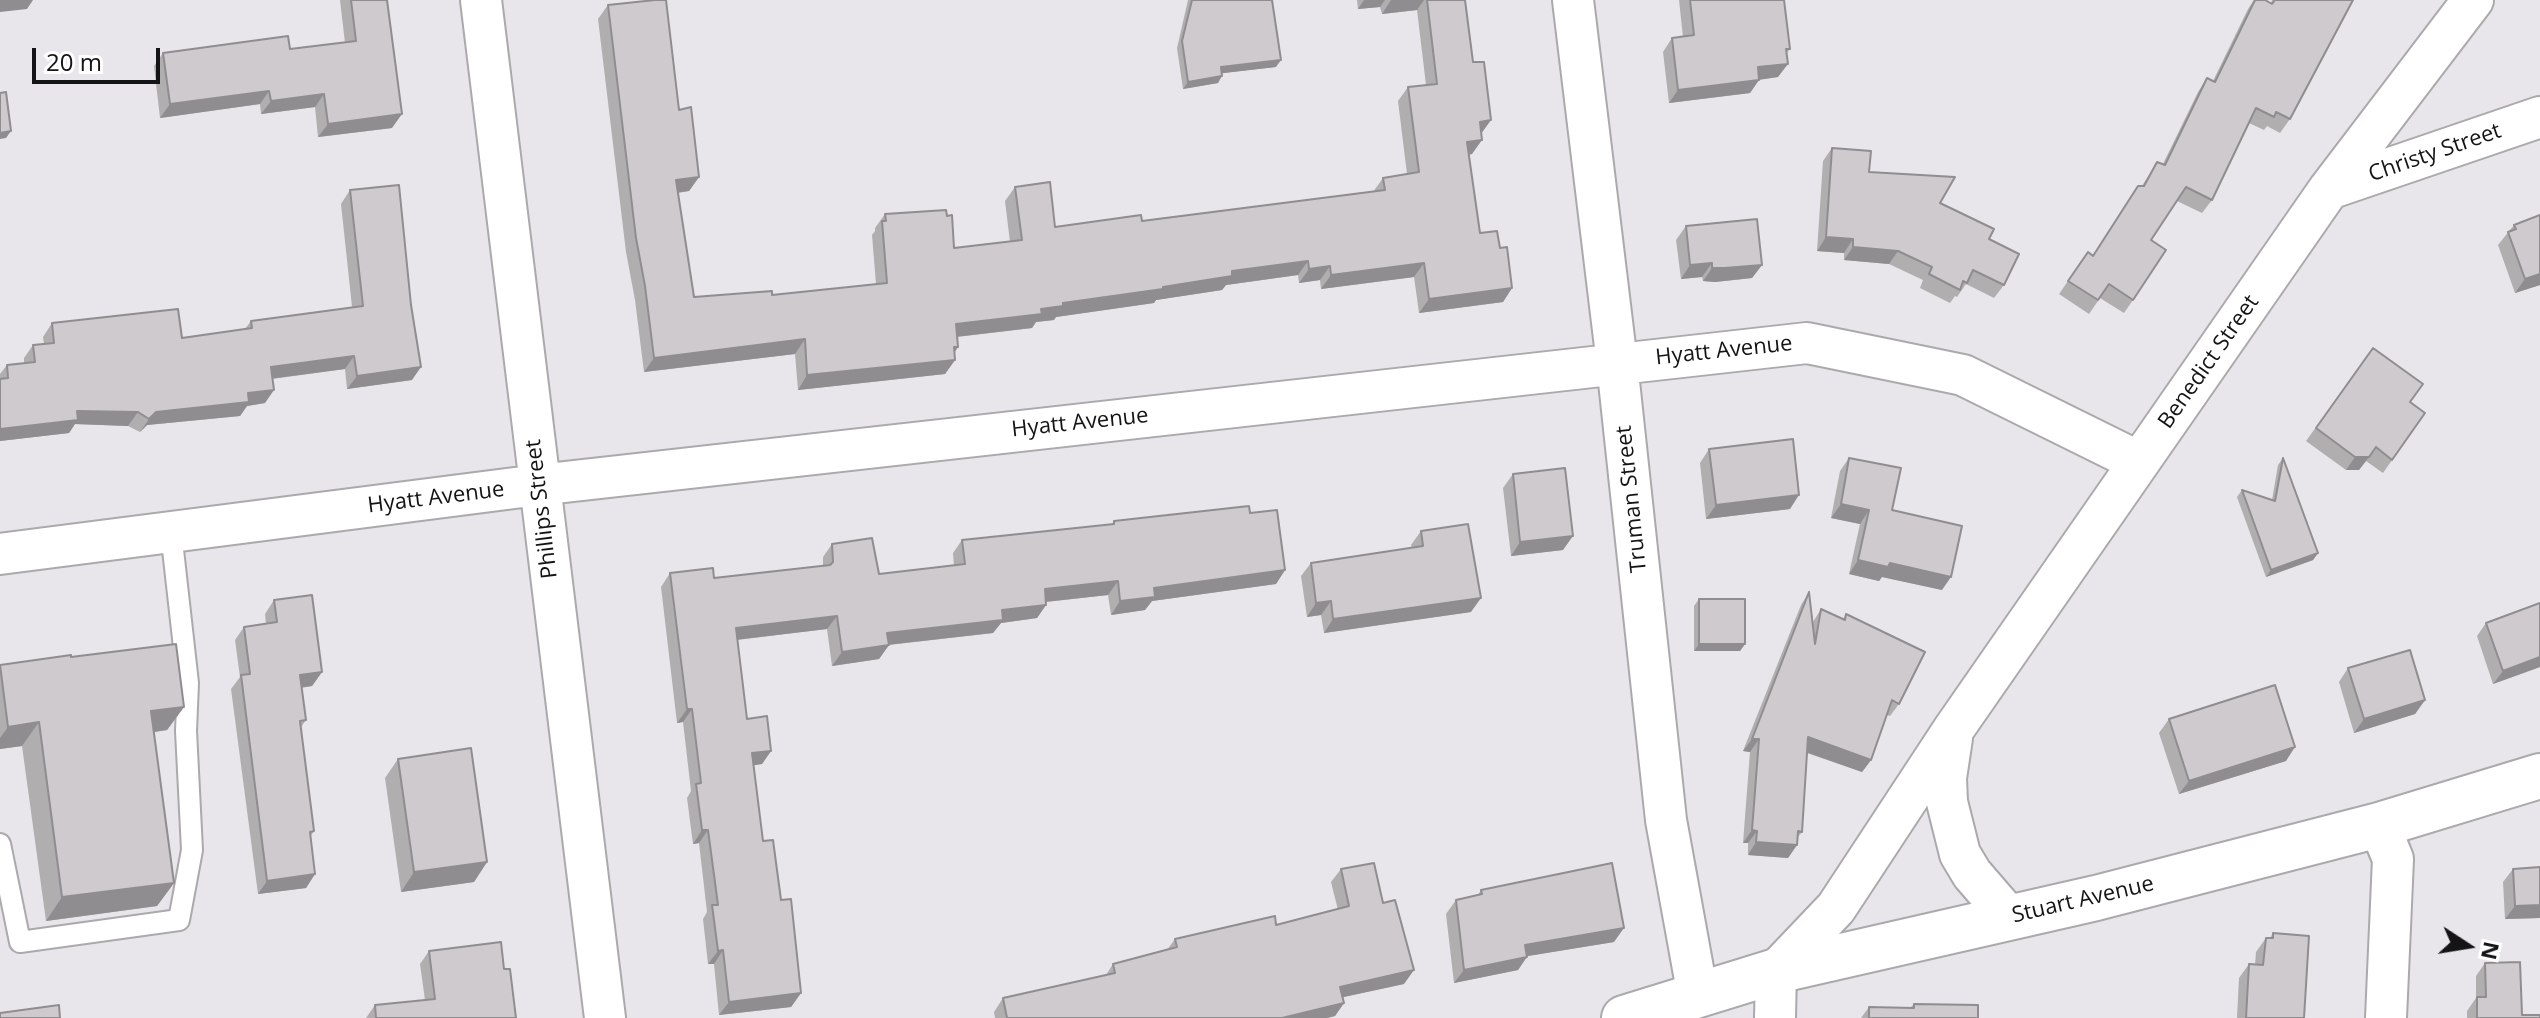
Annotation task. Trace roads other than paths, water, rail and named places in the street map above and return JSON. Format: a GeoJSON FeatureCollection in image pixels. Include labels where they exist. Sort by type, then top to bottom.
{"type":"FeatureCollection","features":[{"type":"Feature","properties":{"kind":"street","name":"Phillips Street"},"geometry":{"type":"LineString","coordinates":[[481,0],[605,1018]]}},
{"type":"Feature","properties":{"kind":"street","name":"Truman Street"},"geometry":{"type":"LineString","coordinates":[[1573,0],[1617,363],[1666,820],[1698,996]]}},
{"type":"Feature","properties":{"kind":"street","name":"Benedict Street"},"geometry":{"type":"LineString","coordinates":[[1776,971],[1836,908],[1953,730],[2329,189],[2473,0]]}},
{"type":"Feature","properties":{"kind":"street","name":"Christy Street"},"geometry":{"type":"LineString","coordinates":[[2329,189],[2540,117]]}},
{"type":"Feature","properties":{"kind":"street","name":"Hyatt Avenue"},"geometry":{"type":"LineString","coordinates":[[0,554],[538,485],[1807,343],[1963,375],[2139,462]]}},
{"type":"Feature","properties":{"kind":"street","name":"Benedict Street"},"geometry":{"type":"LineString","coordinates":[[1953,730],[1946,778],[1952,827],[1960,854],[1972,874],[2010,918]]}},
{"type":"Feature","properties":{"kind":"street","name":"Stuart Avenue"},"geometry":{"type":"LineString","coordinates":[[1624,1018],[1776,971],[2096,898],[2379,825],[2540,776]]}},
{"type":"Feature","properties":{"kind":"street"},"geometry":{"type":"LineString","coordinates":[[2379,825],[2393,859],[2386,1018]]}},
{"type":"Feature","properties":{"kind":"street"},"geometry":{"type":"LineString","coordinates":[[1775,1018],[1776,971]]}},
{"type":"Feature","properties":{"kind":"lane"},"geometry":{"type":"LineString","coordinates":[[0,844],[20,942],[179,920],[192,850],[186,731],[188,683],[171,532]]}}]}
